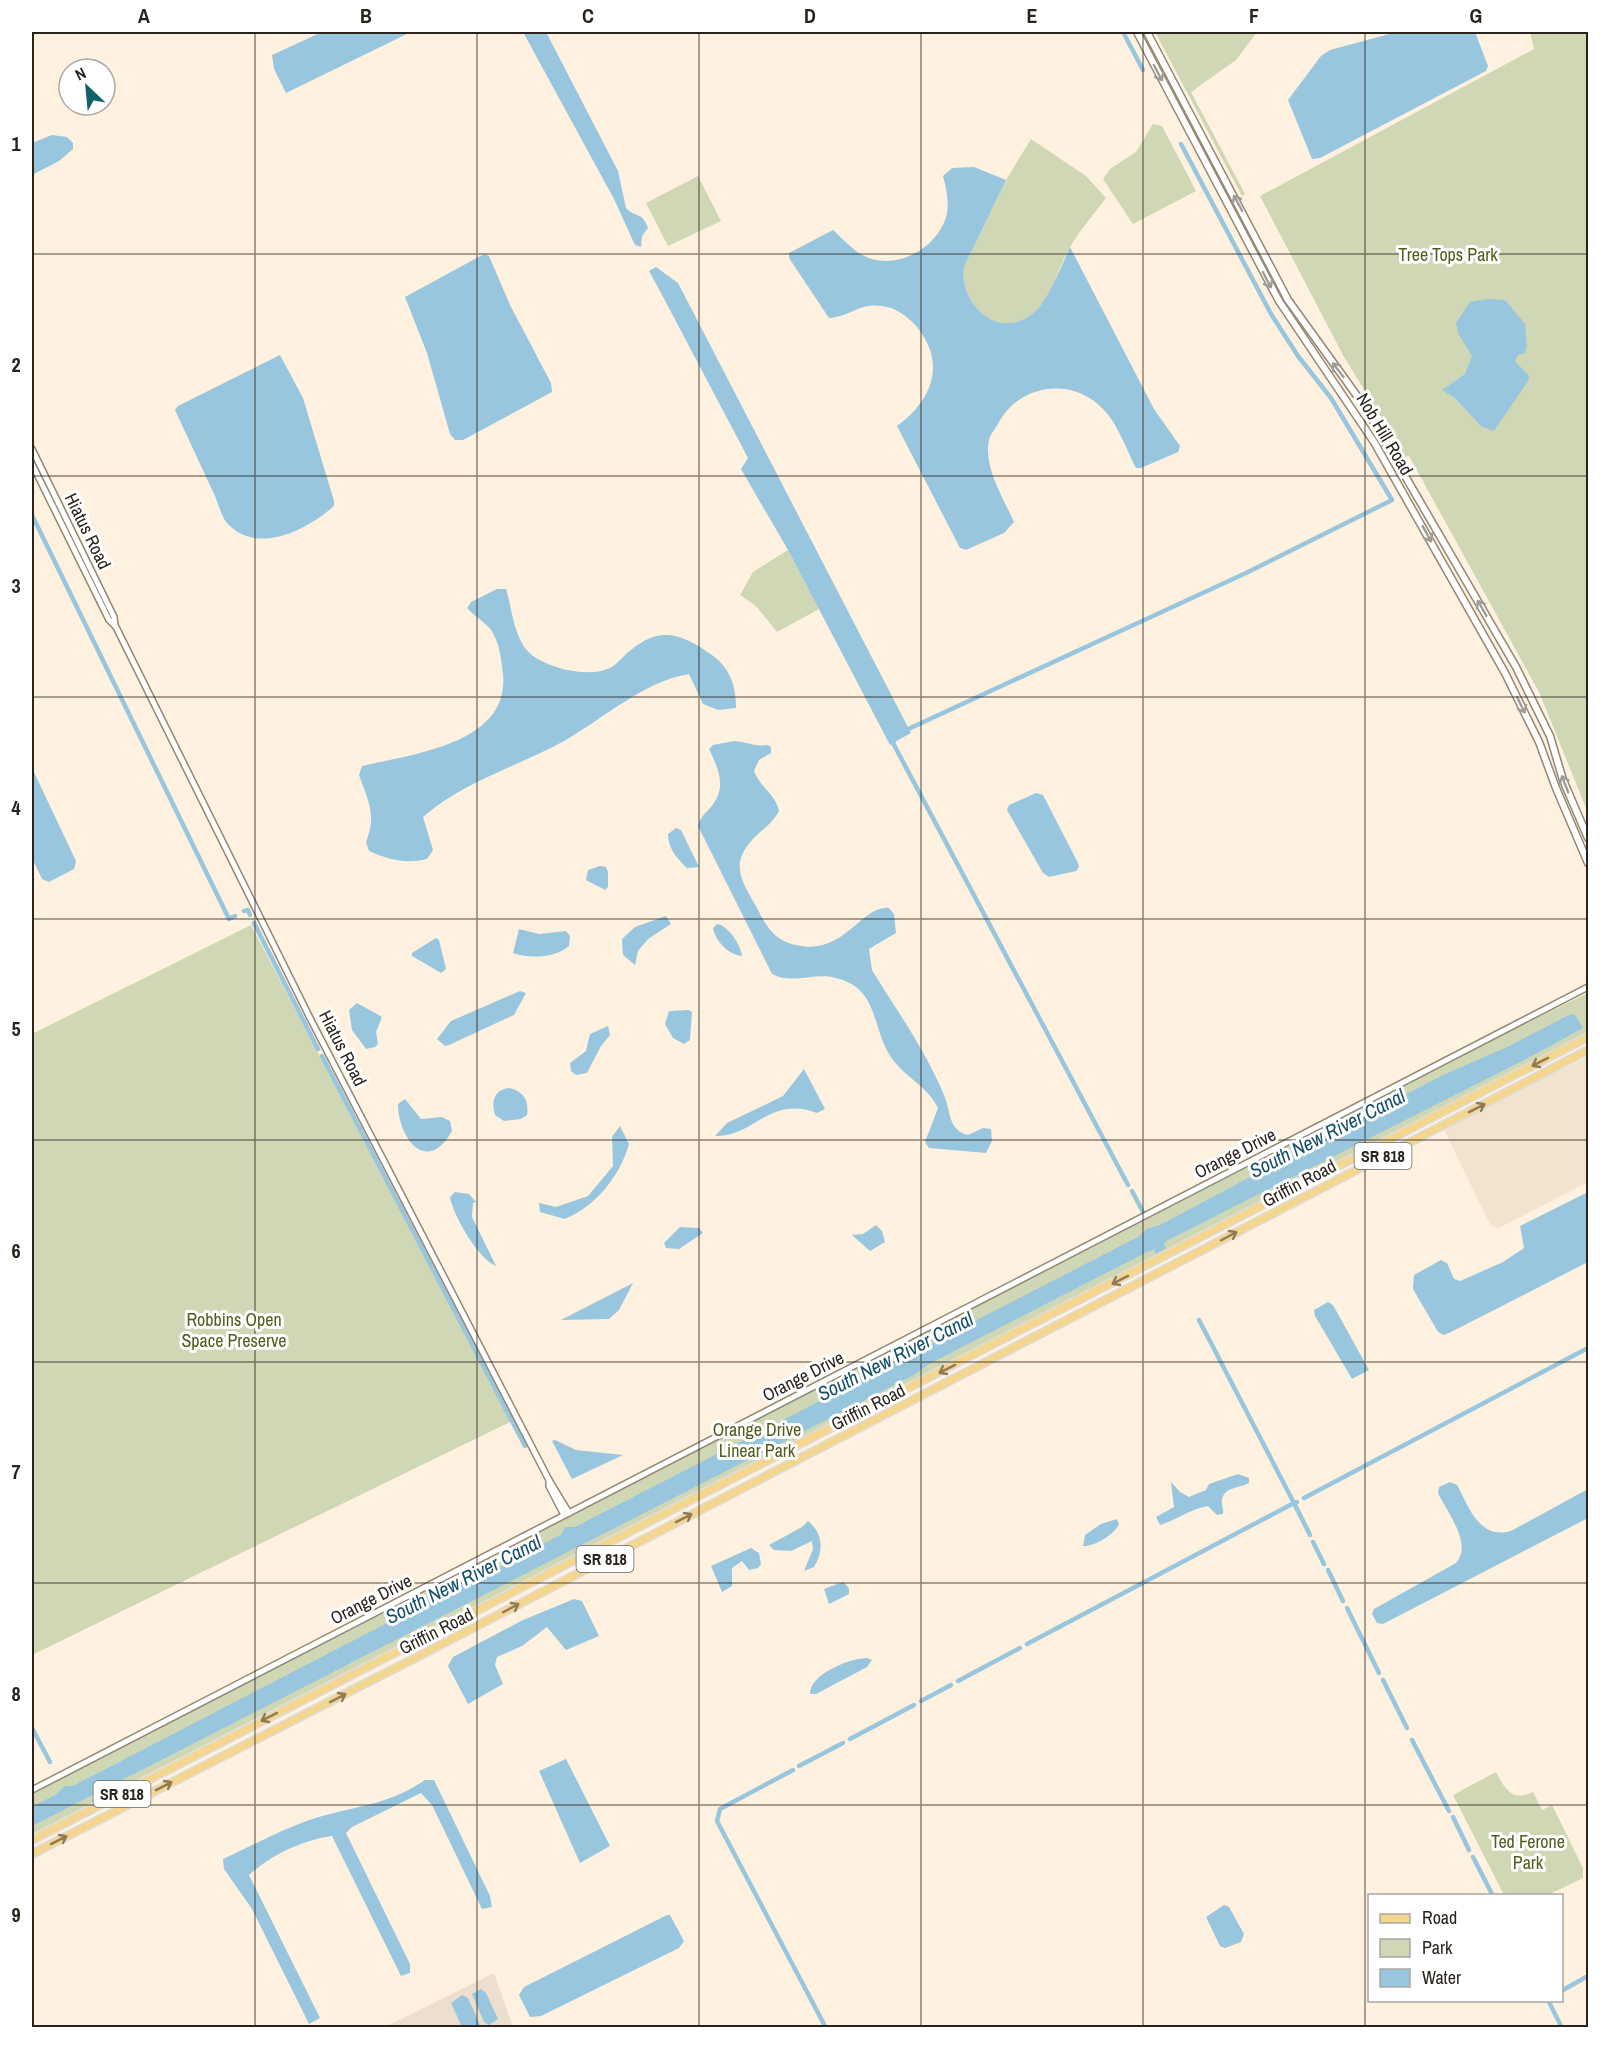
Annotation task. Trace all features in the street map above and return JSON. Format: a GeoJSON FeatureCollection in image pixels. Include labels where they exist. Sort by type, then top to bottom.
{"type":"FeatureCollection","features":[{"type":"Feature","properties":{"kind":"main road","name":"Nob Hill Road"},"geometry":{"type":"LineString","coordinates":[[1137,32],[1279,301],[1310,349],[1355,410],[1505,673],[1539,742],[1588,863]]}},
{"type":"Feature","properties":{"kind":"main road","name":"Nob Hill Road"},"geometry":{"type":"LineString","coordinates":[[1148,32],[1288,300],[1365,407],[1516,667],[1550,736],[1563,780],[1588,838]]}},
{"type":"Feature","properties":{"kind":"main road","name":"Griffin Road"},"geometry":{"type":"LineString","coordinates":[[32,1840],[1588,1037]]}},
{"type":"Feature","properties":{"kind":"main road","name":"Griffin Road"},"geometry":{"type":"LineString","coordinates":[[32,1854],[1588,1050]]}},
{"type":"Feature","properties":{"kind":"main road"},"geometry":{"type":"LineString","coordinates":[[1442,1126],[1442,1119],[1457,1105]]}},
{"type":"Feature","properties":{"kind":"main road"},"geometry":{"type":"LineString","coordinates":[[1407,1144],[1415,1127]]}},
{"type":"Feature","properties":{"kind":"main road"},"geometry":{"type":"LineString","coordinates":[[591,1552],[591,1567]]}},
{"type":"Feature","properties":{"kind":"main road"},"geometry":{"type":"LineString","coordinates":[[574,1575],[579,1565],[578,1559]]}},
{"type":"Feature","properties":{"kind":"street","name":"Hiatus Road"},"geometry":{"type":"LineString","coordinates":[[32,449],[114,617],[116,627],[316,1029],[566,1514]]}},
{"type":"Feature","properties":{"kind":"street","name":"Hiatus Road"},"geometry":{"type":"LineString","coordinates":[[32,464],[109,620],[116,627]]}},
{"type":"Feature","properties":{"kind":"street","name":"Orange Drive"},"geometry":{"type":"LineString","coordinates":[[32,1790],[1588,987]]}},
{"type":"Feature","properties":{"kind":"shaded area"},"geometry":{"type":"Polygon","coordinates":[[[1588,1057],[1588,1182],[1499,1228],[1491,1226],[1442,1126],[1588,1057]]]}},
{"type":"Feature","properties":{"kind":"shaded area"},"geometry":{"type":"Polygon","coordinates":[[[494,1973],[513,2027],[383,2028],[494,1973]]]}},
{"type":"Feature","properties":{"kind":"green space"},"geometry":{"type":"Polygon","coordinates":[[[1155,32],[1257,32],[1236,60],[1191,92],[1245,194],[1242,196],[1155,32]]]}},
{"type":"Feature","properties":{"kind":"green space","name":"Tree Tops Park"},"geometry":{"type":"Polygon","coordinates":[[[1530,32],[1588,32],[1588,813],[1539,692],[1409,456],[1406,457],[1344,357],[1260,196],[1534,49],[1530,32]]]}},
{"type":"Feature","properties":{"kind":"green space"},"geometry":{"type":"Polygon","coordinates":[[[1153,124],[1162,126],[1196,191],[1133,224],[1103,179],[1110,169],[1136,152],[1153,124]]]}},
{"type":"Feature","properties":{"kind":"green space"},"geometry":{"type":"Polygon","coordinates":[[[1031,139],[1086,176],[1106,198],[1070,247],[1041,306],[1023,320],[1010,323],[985,316],[976,307],[968,295],[964,282],[964,267],[1006,180],[1031,139]]]}},
{"type":"Feature","properties":{"kind":"green space"},"geometry":{"type":"Polygon","coordinates":[[[698,176],[721,221],[668,246],[646,203],[698,176]]]}},
{"type":"Feature","properties":{"kind":"green space"},"geometry":{"type":"Polygon","coordinates":[[[788,550],[819,609],[777,632],[756,606],[740,595],[753,572],[788,550]]]}},
{"type":"Feature","properties":{"kind":"green space","name":"Robbins Open Space Preserve"},"geometry":{"type":"Polygon","coordinates":[[[251,925],[512,1421],[32,1655],[32,1034],[251,925]]]}},
{"type":"Feature","properties":{"kind":"green space","name":"Orange Drive Linear Park"},"geometry":{"type":"Polygon","coordinates":[[[1588,993],[1588,1032],[32,1834],[32,1793],[1498,1037],[1588,993]]]}},
{"type":"Feature","properties":{"kind":"green space","name":"Ted Ferone Park"},"geometry":{"type":"Polygon","coordinates":[[[1496,1772],[1506,1788],[1514,1795],[1526,1795],[1533,1792],[1542,1810],[1552,1805],[1583,1868],[1583,1878],[1550,1894],[1503,1894],[1453,1795],[1496,1772]]]}},
{"type":"Feature","properties":{"kind":"water"},"geometry":{"type":"Polygon","coordinates":[[[322,32],[411,32],[286,93],[274,69],[272,55],[322,32]]]}},
{"type":"Feature","properties":{"kind":"water"},"geometry":{"type":"Polygon","coordinates":[[[523,32],[546,32],[618,171],[626,208],[646,223],[648,228],[642,236],[641,247],[635,245],[614,199],[523,32]]]}},
{"type":"Feature","properties":{"kind":"water"},"geometry":{"type":"Polygon","coordinates":[[[1397,32],[1475,32],[1488,66],[1486,71],[1320,158],[1312,159],[1288,100],[1321,56],[1330,50],[1397,32]]]}},
{"type":"Feature","properties":{"kind":"water"},"geometry":{"type":"Polygon","coordinates":[[[52,135],[67,137],[73,143],[73,149],[59,161],[32,175],[32,143],[52,135]]]}},
{"type":"Feature","properties":{"kind":"water"},"geometry":{"type":"Polygon","coordinates":[[[974,167],[1006,180],[964,267],[964,281],[968,295],[975,306],[996,321],[1009,323],[1022,320],[1035,312],[1045,300],[1070,247],[1154,409],[1180,446],[1178,452],[1136,468],[1114,424],[1105,411],[1092,400],[1078,392],[1063,389],[1048,389],[1033,393],[1019,400],[1007,410],[989,440],[989,461],[992,472],[1014,522],[1004,533],[966,550],[960,548],[897,426],[918,406],[931,383],[932,358],[928,344],[911,320],[891,308],[872,305],[829,318],[789,258],[789,253],[833,230],[855,250],[869,258],[881,261],[893,260],[916,253],[935,238],[946,217],[948,202],[943,176],[952,168],[974,167]]]}},
{"type":"Feature","properties":{"kind":"water"},"geometry":{"type":"Polygon","coordinates":[[[484,254],[489,256],[510,305],[551,383],[552,392],[463,440],[455,440],[450,434],[427,353],[405,297],[484,254]]]}},
{"type":"Feature","properties":{"kind":"water"},"geometry":{"type":"Polygon","coordinates":[[[656,267],[678,283],[911,733],[890,745],[788,550],[741,469],[748,458],[649,271],[656,267]]]}},
{"type":"Feature","properties":{"kind":"water"},"geometry":{"type":"Polygon","coordinates":[[[1488,299],[1505,300],[1525,324],[1527,346],[1525,353],[1518,355],[1515,361],[1529,376],[1528,381],[1494,431],[1482,427],[1455,398],[1442,390],[1465,374],[1472,356],[1458,333],[1456,323],[1470,302],[1488,299]]]}},
{"type":"Feature","properties":{"kind":"water"},"geometry":{"type":"Polygon","coordinates":[[[280,355],[303,398],[334,506],[296,531],[282,536],[253,538],[239,533],[225,520],[175,410],[178,406],[280,355]]]}},
{"type":"Feature","properties":{"kind":"water"},"geometry":{"type":"Polygon","coordinates":[[[497,589],[506,589],[514,624],[523,645],[529,653],[550,665],[576,671],[600,671],[610,668],[631,650],[651,638],[661,635],[680,637],[699,646],[722,664],[733,683],[736,708],[718,710],[703,704],[689,674],[656,684],[564,741],[473,784],[439,804],[423,817],[433,850],[427,859],[398,860],[369,851],[366,842],[371,815],[359,775],[362,766],[454,742],[475,731],[491,716],[501,698],[503,674],[500,651],[489,627],[467,608],[471,602],[497,589]]]}},
{"type":"Feature","properties":{"kind":"water"},"geometry":{"type":"Polygon","coordinates":[[[734,741],[771,747],[771,753],[759,760],[754,771],[775,800],[779,811],[748,844],[740,863],[742,880],[765,923],[777,937],[789,943],[813,947],[839,938],[869,914],[879,909],[889,908],[894,914],[896,933],[869,949],[872,970],[929,1063],[944,1095],[953,1125],[968,1135],[983,1128],[991,1129],[992,1141],[986,1153],[929,1148],[925,1142],[938,1108],[928,1093],[894,1062],[884,1043],[872,1009],[860,990],[836,978],[820,976],[796,979],[772,974],[698,826],[701,818],[716,800],[720,786],[716,764],[709,749],[713,745],[734,741]]]}},
{"type":"Feature","properties":{"kind":"water"},"geometry":{"type":"Polygon","coordinates":[[[32,768],[76,861],[74,869],[49,882],[42,879],[32,858],[32,768]]]}},
{"type":"Feature","properties":{"kind":"water"},"geometry":{"type":"Polygon","coordinates":[[[1036,793],[1043,795],[1078,863],[1079,867],[1076,871],[1049,877],[1043,873],[1007,810],[1009,805],[1036,793]]]}},
{"type":"Feature","properties":{"kind":"water"},"geometry":{"type":"Polygon","coordinates":[[[676,828],[681,830],[699,867],[687,868],[674,853],[668,834],[676,828]]]}},
{"type":"Feature","properties":{"kind":"water"},"geometry":{"type":"Polygon","coordinates":[[[600,866],[606,867],[608,872],[608,887],[605,890],[586,880],[588,870],[600,866]]]}},
{"type":"Feature","properties":{"kind":"water"},"geometry":{"type":"Polygon","coordinates":[[[666,916],[671,924],[648,939],[638,951],[635,965],[623,955],[622,939],[635,927],[666,916]]]}},
{"type":"Feature","properties":{"kind":"water"},"geometry":{"type":"Polygon","coordinates":[[[717,924],[726,928],[734,937],[742,956],[732,953],[720,942],[713,928],[717,924]]]}},
{"type":"Feature","properties":{"kind":"water"},"geometry":{"type":"Polygon","coordinates":[[[519,929],[539,934],[566,931],[570,936],[569,946],[557,953],[542,956],[513,953],[519,929]]]}},
{"type":"Feature","properties":{"kind":"water"},"geometry":{"type":"Polygon","coordinates":[[[436,938],[439,940],[446,969],[441,973],[412,956],[412,953],[436,938]]]}},
{"type":"Feature","properties":{"kind":"water"},"geometry":{"type":"Polygon","coordinates":[[[520,991],[526,993],[514,1015],[449,1045],[445,1046],[437,1039],[451,1021],[520,991]]]}},
{"type":"Feature","properties":{"kind":"water"},"geometry":{"type":"Polygon","coordinates":[[[357,1003],[382,1017],[376,1032],[378,1044],[375,1047],[366,1049],[352,1030],[349,1010],[357,1003]]]}},
{"type":"Feature","properties":{"kind":"water"},"geometry":{"type":"Polygon","coordinates":[[[689,1010],[692,1012],[690,1040],[684,1044],[673,1038],[665,1024],[669,1011],[689,1010]]]}},
{"type":"Feature","properties":{"kind":"water"},"geometry":{"type":"Polygon","coordinates":[[[1571,1014],[1575,1015],[1583,1028],[1528,1058],[1166,1241],[1164,1244],[1166,1248],[1156,1254],[1154,1249],[1147,1252],[929,1364],[912,1376],[32,1826],[32,1807],[55,1795],[65,1786],[73,1786],[391,1621],[425,1601],[495,1569],[562,1534],[565,1527],[575,1527],[1138,1237],[1147,1229],[1160,1225],[1441,1076],[1505,1048],[1571,1014]]]}},
{"type":"Feature","properties":{"kind":"water"},"geometry":{"type":"Polygon","coordinates":[[[608,1026],[610,1035],[601,1046],[587,1073],[576,1075],[571,1071],[570,1063],[586,1051],[590,1034],[608,1026]]]}},
{"type":"Feature","properties":{"kind":"water"},"geometry":{"type":"Polygon","coordinates":[[[804,1069],[825,1109],[817,1113],[786,1109],[740,1131],[715,1136],[727,1123],[783,1096],[804,1069]]]}},
{"type":"Feature","properties":{"kind":"water"},"geometry":{"type":"Polygon","coordinates":[[[509,1088],[524,1097],[527,1115],[521,1119],[504,1121],[495,1115],[493,1105],[497,1094],[509,1088]]]}},
{"type":"Feature","properties":{"kind":"water"},"geometry":{"type":"Polygon","coordinates":[[[405,1099],[421,1119],[442,1117],[450,1121],[452,1131],[443,1144],[433,1151],[424,1151],[408,1139],[399,1117],[398,1104],[405,1099]]]}},
{"type":"Feature","properties":{"kind":"water"},"geometry":{"type":"Polygon","coordinates":[[[620,1126],[629,1144],[620,1167],[605,1189],[587,1206],[565,1219],[540,1212],[539,1203],[556,1207],[588,1196],[613,1166],[612,1137],[620,1126]]]}},
{"type":"Feature","properties":{"kind":"water"},"geometry":{"type":"Polygon","coordinates":[[[455,1192],[469,1194],[476,1202],[473,1203],[472,1217],[496,1266],[474,1246],[461,1225],[450,1197],[455,1192]]]}},
{"type":"Feature","properties":{"kind":"water"},"geometry":{"type":"Polygon","coordinates":[[[1588,1192],[1588,1262],[1451,1332],[1444,1335],[1438,1332],[1413,1289],[1414,1275],[1441,1260],[1447,1263],[1454,1279],[1460,1281],[1503,1262],[1524,1248],[1520,1226],[1588,1192]]]}},
{"type":"Feature","properties":{"kind":"water"},"geometry":{"type":"Polygon","coordinates":[[[876,1225],[882,1231],[885,1242],[870,1251],[852,1235],[863,1234],[876,1225]]]}},
{"type":"Feature","properties":{"kind":"water"},"geometry":{"type":"Polygon","coordinates":[[[680,1227],[699,1228],[703,1233],[679,1249],[666,1248],[664,1243],[680,1227]]]}},
{"type":"Feature","properties":{"kind":"water"},"geometry":{"type":"Polygon","coordinates":[[[633,1283],[619,1310],[609,1319],[561,1320],[633,1283]]]}},
{"type":"Feature","properties":{"kind":"water"},"geometry":{"type":"Polygon","coordinates":[[[1328,1302],[1333,1305],[1369,1370],[1352,1379],[1315,1316],[1314,1310],[1328,1302]]]}},
{"type":"Feature","properties":{"kind":"water"},"geometry":{"type":"Polygon","coordinates":[[[555,1440],[576,1450],[623,1455],[572,1479],[552,1441],[555,1440]]]}},
{"type":"Feature","properties":{"kind":"water"},"geometry":{"type":"Polygon","coordinates":[[[1238,1474],[1249,1478],[1249,1483],[1223,1495],[1223,1514],[1217,1515],[1208,1506],[1160,1525],[1156,1517],[1174,1507],[1171,1482],[1180,1492],[1189,1497],[1206,1490],[1209,1484],[1238,1474]]]}},
{"type":"Feature","properties":{"kind":"water"},"geometry":{"type":"Polygon","coordinates":[[[1450,1482],[1457,1485],[1476,1520],[1491,1531],[1500,1533],[1511,1531],[1588,1489],[1588,1518],[1383,1624],[1377,1623],[1372,1614],[1374,1609],[1456,1563],[1462,1547],[1460,1538],[1438,1493],[1439,1487],[1450,1482]]]}},
{"type":"Feature","properties":{"kind":"water"},"geometry":{"type":"Polygon","coordinates":[[[1117,1519],[1119,1524],[1109,1536],[1083,1546],[1085,1535],[1101,1524],[1117,1519]]]}},
{"type":"Feature","properties":{"kind":"water"},"geometry":{"type":"Polygon","coordinates":[[[808,1521],[817,1531],[820,1549],[814,1567],[804,1571],[813,1549],[812,1541],[791,1551],[774,1550],[769,1545],[802,1527],[808,1521]]]}},
{"type":"Feature","properties":{"kind":"water"},"geometry":{"type":"Polygon","coordinates":[[[751,1548],[759,1553],[761,1564],[758,1568],[749,1570],[742,1561],[732,1568],[732,1586],[722,1592],[711,1566],[751,1548]]]}},
{"type":"Feature","properties":{"kind":"water"},"geometry":{"type":"Polygon","coordinates":[[[843,1582],[849,1588],[849,1594],[829,1604],[824,1589],[843,1582]]]}},
{"type":"Feature","properties":{"kind":"water"},"geometry":{"type":"Polygon","coordinates":[[[574,1599],[582,1601],[599,1636],[566,1650],[547,1627],[522,1646],[497,1657],[495,1665],[503,1684],[468,1704],[448,1666],[453,1657],[523,1620],[574,1599]]]}},
{"type":"Feature","properties":{"kind":"water"},"geometry":{"type":"Polygon","coordinates":[[[867,1658],[872,1660],[867,1667],[816,1694],[810,1694],[816,1680],[832,1668],[867,1658]]]}},
{"type":"Feature","properties":{"kind":"water"},"geometry":{"type":"Polygon","coordinates":[[[566,1759],[610,1846],[580,1863],[539,1771],[566,1759]]]}},
{"type":"Feature","properties":{"kind":"water"},"geometry":{"type":"Polygon","coordinates":[[[425,1780],[434,1780],[490,1896],[492,1907],[482,1909],[432,1805],[421,1793],[352,1827],[346,1833],[410,1964],[410,1973],[401,1976],[332,1836],[310,1841],[288,1850],[267,1861],[249,1875],[320,2018],[309,2024],[252,1909],[224,1869],[223,1859],[300,1824],[389,1799],[425,1780]]]}},
{"type":"Feature","properties":{"kind":"water"},"geometry":{"type":"Polygon","coordinates":[[[1224,1905],[1229,1907],[1244,1934],[1241,1942],[1225,1948],[1220,1946],[1206,1917],[1224,1905]]]}},
{"type":"Feature","properties":{"kind":"water"},"geometry":{"type":"Polygon","coordinates":[[[670,1915],[684,1941],[679,1948],[541,2016],[530,2017],[519,1995],[524,1987],[670,1915]]]}},
{"type":"Feature","properties":{"kind":"water"},"geometry":{"type":"Polygon","coordinates":[[[481,1989],[486,1993],[498,2019],[489,2025],[484,2022],[472,1994],[481,1989]]]}},
{"type":"Feature","properties":{"kind":"water"},"geometry":{"type":"Polygon","coordinates":[[[462,1995],[468,1998],[481,2027],[462,2027],[451,2003],[462,1995]]]}},
{"type":"Feature","properties":{"kind":"waterway"},"geometry":{"type":"LineString","coordinates":[[1123,32],[1143,70]]}},
{"type":"Feature","properties":{"kind":"waterway"},"geometry":{"type":"LineString","coordinates":[[904,731],[1246,573],[1392,500],[1331,398],[1298,356],[1271,314],[1181,144]]}},
{"type":"Feature","properties":{"kind":"waterway"},"geometry":{"type":"LineString","coordinates":[[32,515],[229,919],[235,916]]}},
{"type":"Feature","properties":{"kind":"waterway"},"geometry":{"type":"LineString","coordinates":[[895,738],[893,743],[1128,1185]]}},
{"type":"Feature","properties":{"kind":"waterway"},"geometry":{"type":"LineString","coordinates":[[244,911],[248,910],[250,915]]}},
{"type":"Feature","properties":{"kind":"waterway"},"geometry":{"type":"LineString","coordinates":[[254,923],[318,1049]]}},
{"type":"Feature","properties":{"kind":"waterway"},"geometry":{"type":"LineString","coordinates":[[322,1056],[525,1446]]}},
{"type":"Feature","properties":{"kind":"waterway"},"geometry":{"type":"LineString","coordinates":[[1132,1191],[1143,1212]]}},
{"type":"Feature","properties":{"kind":"waterway"},"geometry":{"type":"LineString","coordinates":[[1027,1644],[1294,1503],[1199,1320]]}},
{"type":"Feature","properties":{"kind":"waterway"},"geometry":{"type":"LineString","coordinates":[[1304,1498],[1588,1348]]}},
{"type":"Feature","properties":{"kind":"waterway"},"geometry":{"type":"LineString","coordinates":[[1297,1502],[1294,1503],[1310,1535]]}},
{"type":"Feature","properties":{"kind":"waterway"},"geometry":{"type":"LineString","coordinates":[[1313,1542],[1324,1564]]}},
{"type":"Feature","properties":{"kind":"waterway"},"geometry":{"type":"LineString","coordinates":[[1328,1570],[1343,1601]]}},
{"type":"Feature","properties":{"kind":"waterway"},"geometry":{"type":"LineString","coordinates":[[1347,1608],[1379,1673]]}},
{"type":"Feature","properties":{"kind":"waterway"},"geometry":{"type":"LineString","coordinates":[[958,1681],[1020,1648]]}},
{"type":"Feature","properties":{"kind":"waterway"},"geometry":{"type":"LineString","coordinates":[[1383,1680],[1407,1728]]}},
{"type":"Feature","properties":{"kind":"waterway"},"geometry":{"type":"LineString","coordinates":[[921,1701],[951,1685]]}},
{"type":"Feature","properties":{"kind":"waterway"},"geometry":{"type":"LineString","coordinates":[[850,1739],[914,1705]]}},
{"type":"Feature","properties":{"kind":"waterway"},"geometry":{"type":"LineString","coordinates":[[32,1728],[50,1762]]}},
{"type":"Feature","properties":{"kind":"waterway"},"geometry":{"type":"LineString","coordinates":[[1412,1740],[1449,1811]]}},
{"type":"Feature","properties":{"kind":"waterway"},"geometry":{"type":"LineString","coordinates":[[799,1766],[843,1743]]}},
{"type":"Feature","properties":{"kind":"waterway"},"geometry":{"type":"LineString","coordinates":[[793,1770],[720,1809],[717,1821],[826,2028]]}},
{"type":"Feature","properties":{"kind":"waterway"},"geometry":{"type":"LineString","coordinates":[[1453,1817],[1469,1850]]}},
{"type":"Feature","properties":{"kind":"waterway"},"geometry":{"type":"LineString","coordinates":[[1473,1857],[1492,1894]]}},
{"type":"Feature","properties":{"kind":"waterway"},"geometry":{"type":"LineString","coordinates":[[1563,1990],[1588,1976]]}},
{"type":"Feature","properties":{"kind":"waterway"},"geometry":{"type":"LineString","coordinates":[[1549,2002],[1562,2028]]}},
{"type":"Feature","properties":{"kind":"water label","name":"South New River Canal"},"geometry":{"type":"Point","coordinates":[1327,1133]}},
{"type":"Feature","properties":{"kind":"water label","name":"South New River Canal"},"geometry":{"type":"Point","coordinates":[895,1356]}},
{"type":"Feature","properties":{"kind":"water label","name":"South New River Canal"},"geometry":{"type":"Point","coordinates":[463,1579]}}]}
